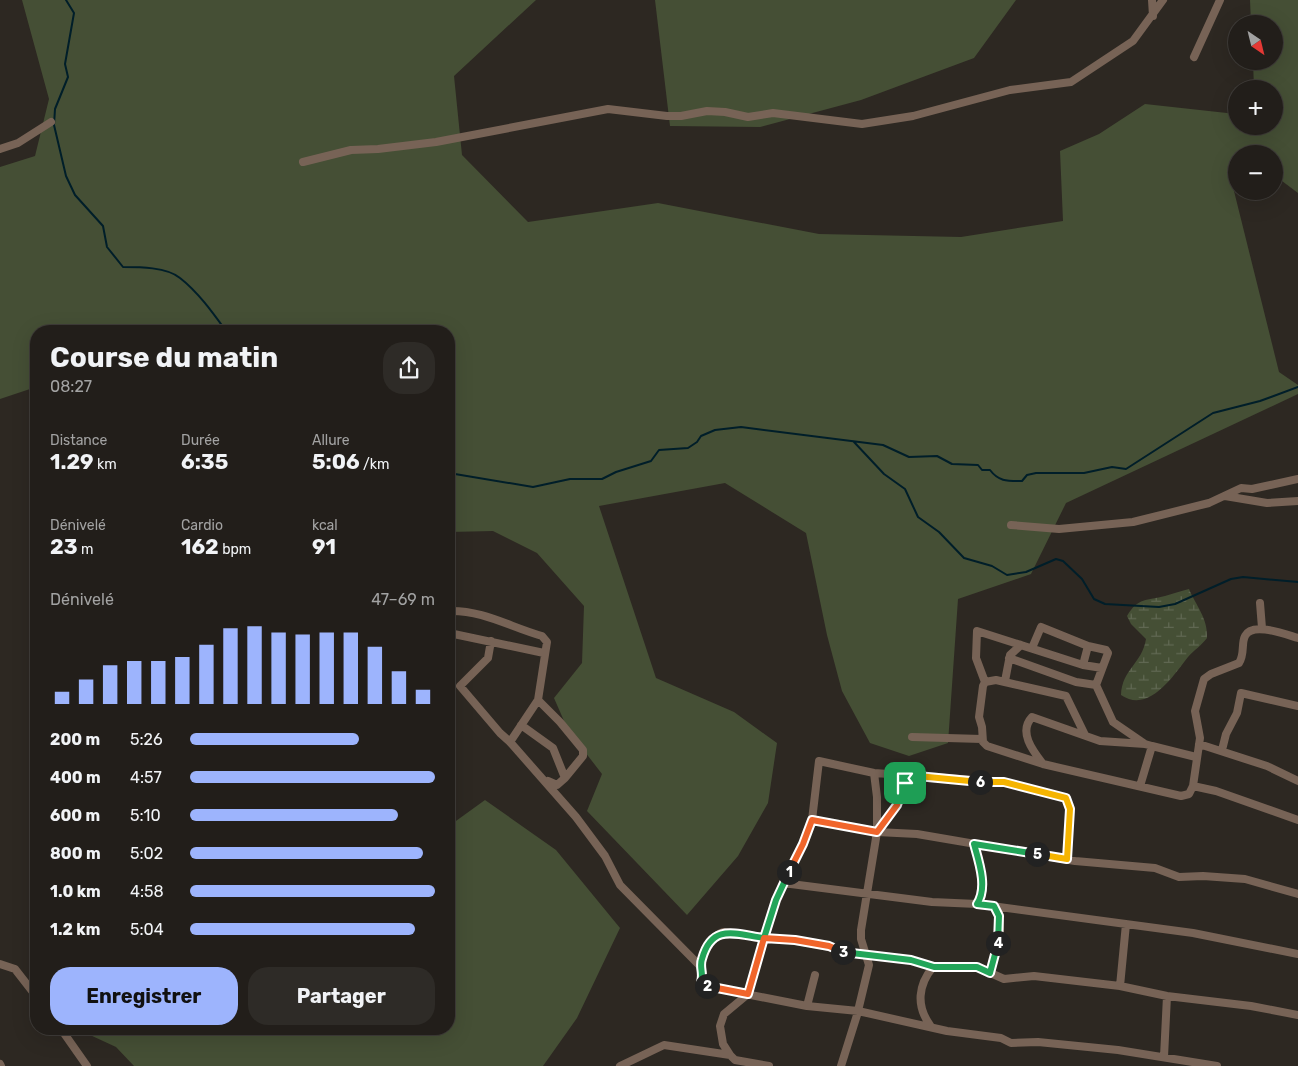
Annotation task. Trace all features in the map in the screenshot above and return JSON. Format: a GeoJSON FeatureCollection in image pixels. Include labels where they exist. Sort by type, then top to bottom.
{"type":"FeatureCollection","features":[{"type":"Feature","properties":{"kind":"street"},"geometry":{"type":"LineString","coordinates":[[1152,0],[1153,16]]}},
{"type":"Feature","properties":{"kind":"street"},"geometry":{"type":"LineString","coordinates":[[303,162],[352,150],[378,150],[436,142],[608,108],[681,116],[707,111],[725,112],[748,117],[774,113],[862,124],[913,116],[1010,90],[1071,82],[1133,41],[1163,0]]}},
{"type":"Feature","properties":{"kind":"street"},"geometry":{"type":"LineString","coordinates":[[1194,57],[1220,0]]}},
{"type":"Feature","properties":{"kind":"street"},"geometry":{"type":"LineString","coordinates":[[0,149],[18,143],[51,122]]}},
{"type":"Feature","properties":{"kind":"street"},"geometry":{"type":"LineString","coordinates":[[1011,525],[1059,529],[1116,524],[1178,512],[1220,500],[1241,488],[1252,489],[1298,479]]}},
{"type":"Feature","properties":{"kind":"street"},"geometry":{"type":"LineString","coordinates":[[1224,496],[1267,503],[1298,502]]}},
{"type":"Feature","properties":{"kind":"street"},"geometry":{"type":"LineString","coordinates":[[1260,603],[1262,628]]}},
{"type":"Feature","properties":{"kind":"street"},"geometry":{"type":"LineString","coordinates":[[455,611],[471,612],[542,636],[547,642],[538,700],[510,742]]}},
{"type":"Feature","properties":{"kind":"street"},"geometry":{"type":"LineString","coordinates":[[1032,648],[1041,627],[1088,646],[1108,651],[1096,685],[1113,722],[1148,745]]}},
{"type":"Feature","properties":{"kind":"street"},"geometry":{"type":"LineString","coordinates":[[1102,668],[1083,665],[980,631],[976,632],[977,666],[985,682],[980,698],[979,712],[982,739],[987,746],[1043,764],[1184,796],[1190,793],[1193,786],[1200,732],[1195,711],[1204,678],[1239,663],[1247,633],[1262,628],[1298,638]]}},
{"type":"Feature","properties":{"kind":"street"},"geometry":{"type":"LineString","coordinates":[[455,634],[544,653]]}},
{"type":"Feature","properties":{"kind":"street"},"geometry":{"type":"LineString","coordinates":[[491,642],[488,658],[460,686],[500,734],[510,742],[544,779],[592,838],[615,872],[620,885],[700,966],[703,973],[701,982],[705,986],[807,1006],[858,1011],[947,1031],[1001,1038],[1011,1043],[1038,1042],[1164,1057],[1217,1066]]}},
{"type":"Feature","properties":{"kind":"street"},"geometry":{"type":"LineString","coordinates":[[1005,681],[1009,658],[1021,645]]}},
{"type":"Feature","properties":{"kind":"street"},"geometry":{"type":"LineString","coordinates":[[1083,665],[1088,646]]}},
{"type":"Feature","properties":{"kind":"street"},"geometry":{"type":"LineString","coordinates":[[1009,658],[1076,682],[1096,685]]}},
{"type":"Feature","properties":{"kind":"street"},"geometry":{"type":"LineString","coordinates":[[985,682],[1005,681],[1066,696]]}},
{"type":"Feature","properties":{"kind":"street"},"geometry":{"type":"LineString","coordinates":[[1066,696],[1076,682]]}},
{"type":"Feature","properties":{"kind":"street"},"geometry":{"type":"LineString","coordinates":[[1222,750],[1226,734],[1237,713],[1241,693],[1298,706]]}},
{"type":"Feature","properties":{"kind":"street"},"geometry":{"type":"LineString","coordinates":[[1066,696],[1085,735]]}},
{"type":"Feature","properties":{"kind":"street"},"geometry":{"type":"LineString","coordinates":[[538,700],[560,722],[583,750],[583,756],[557,785],[544,779]]}},
{"type":"Feature","properties":{"kind":"street"},"geometry":{"type":"LineString","coordinates":[[1043,764],[1027,738],[1026,733],[1030,718],[1035,717],[1100,741],[1148,745],[1196,757]]}},
{"type":"Feature","properties":{"kind":"street"},"geometry":{"type":"LineString","coordinates":[[521,724],[553,748],[565,778]]}},
{"type":"Feature","properties":{"kind":"street"},"geometry":{"type":"LineString","coordinates":[[912,737],[982,739]]}},
{"type":"Feature","properties":{"kind":"street"},"geometry":{"type":"LineString","coordinates":[[1199,744],[1268,766],[1298,781]]}},
{"type":"Feature","properties":{"kind":"street"},"geometry":{"type":"LineString","coordinates":[[1140,786],[1148,745]]}},
{"type":"Feature","properties":{"kind":"street"},"geometry":{"type":"LineString","coordinates":[[769,1066],[735,1060],[723,1044],[720,1026],[724,1014],[748,994],[764,938],[783,883],[803,844],[812,820],[818,761],[874,773],[1004,782],[1066,798],[1070,809],[1067,859]]}},
{"type":"Feature","properties":{"kind":"street"},"geometry":{"type":"LineString","coordinates":[[840,1066],[858,1011],[869,966],[868,956],[861,938],[877,832],[877,797],[874,773]]}},
{"type":"Feature","properties":{"kind":"street"},"geometry":{"type":"LineString","coordinates":[[877,832],[897,805],[907,775]]}},
{"type":"Feature","properties":{"kind":"street"},"geometry":{"type":"LineString","coordinates":[[1193,786],[1298,820]]}},
{"type":"Feature","properties":{"kind":"street"},"geometry":{"type":"LineString","coordinates":[[812,820],[877,832],[917,834],[1067,859],[1156,868],[1179,877],[1203,876],[1245,879],[1298,894]]}},
{"type":"Feature","properties":{"kind":"street"},"geometry":{"type":"LineString","coordinates":[[974,844],[981,875],[982,897],[977,904]]}},
{"type":"Feature","properties":{"kind":"street"},"geometry":{"type":"LineString","coordinates":[[783,883],[932,902],[994,906],[1193,933],[1298,954]]}},
{"type":"Feature","properties":{"kind":"street"},"geometry":{"type":"LineString","coordinates":[[990,973],[998,944],[998,912],[994,906]]}},
{"type":"Feature","properties":{"kind":"street"},"geometry":{"type":"LineString","coordinates":[[1120,986],[1126,924]]}},
{"type":"Feature","properties":{"kind":"street"},"geometry":{"type":"LineString","coordinates":[[700,966],[706,950],[719,933],[795,940],[829,946],[836,951],[911,960],[934,967],[977,967],[1004,979],[1034,976],[1120,986],[1167,996],[1251,1006],[1298,1015]]}},
{"type":"Feature","properties":{"kind":"street"},"geometry":{"type":"LineString","coordinates":[[0,964],[15,969],[30,988]]}},
{"type":"Feature","properties":{"kind":"street"},"geometry":{"type":"LineString","coordinates":[[930,1026],[923,1016],[920,998],[921,986],[934,967]]}},
{"type":"Feature","properties":{"kind":"street"},"geometry":{"type":"LineString","coordinates":[[807,1006],[815,975]]}},
{"type":"Feature","properties":{"kind":"street"},"geometry":{"type":"LineString","coordinates":[[1164,1057],[1167,996]]}},
{"type":"Feature","properties":{"kind":"street"},"geometry":{"type":"LineString","coordinates":[[65,1035],[87,1066]]}},
{"type":"Feature","properties":{"kind":"street"},"geometry":{"type":"LineString","coordinates":[[620,1066],[664,1045],[730,1055]]}},
{"type":"Feature","properties":{"kind":"green space"},"geometry":{"type":"Polygon","coordinates":[[[22,0],[536,0],[454,76],[462,155],[528,222],[658,203],[819,234],[961,237],[1063,221],[1060,151],[1099,134],[1145,104],[1228,113],[1228,135],[1283,135],[1283,80],[1254,80],[1253,70],[1283,70],[1283,15],[1251,15],[1250,0],[1298,0],[1298,193],[1283,182],[1283,145],[1228,145],[1228,200],[1236,200],[1279,372],[1298,385],[1298,394],[1066,503],[1031,574],[958,599],[948,743],[909,756],[870,743],[842,691],[827,635],[806,533],[725,483],[599,506],[656,678],[734,712],[777,743],[768,803],[738,856],[687,915],[587,811],[602,774],[568,730],[554,698],[582,663],[584,606],[537,553],[493,531],[455,532],[455,325],[30,325],[30,389],[0,399],[0,167],[35,156],[49,99],[22,0]]]}},
{"type":"Feature","properties":{"kind":"green space"},"geometry":{"type":"Polygon","coordinates":[[[655,0],[1016,0],[974,58],[861,100],[760,127],[670,126],[655,0]]]}},
{"type":"Feature","properties":{"kind":"green space"},"geometry":{"type":"Polygon","coordinates":[[[1189,589],[1204,618],[1207,638],[1188,657],[1168,682],[1151,696],[1141,700],[1131,700],[1121,695],[1122,686],[1128,672],[1141,655],[1146,639],[1131,624],[1127,616],[1135,606],[1143,601],[1189,589]]]}},
{"type":"Feature","properties":{"kind":"green space"},"geometry":{"type":"Polygon","coordinates":[[[485,800],[556,850],[620,928],[577,1018],[543,1066],[134,1066],[116,1047],[90,1035],[455,1035],[455,822],[485,800]]]}},
{"type":"Feature","properties":{"kind":"waterway"},"geometry":{"type":"LineString","coordinates":[[66,0],[74,13],[65,64],[68,77],[55,109],[54,125],[66,176],[75,195],[103,226],[107,247],[123,267],[153,268],[174,274],[199,296],[221,325]]}},
{"type":"Feature","properties":{"kind":"waterway"},"geometry":{"type":"LineString","coordinates":[[455,474],[533,487],[570,479],[602,479],[616,472],[651,461],[659,450],[688,448],[697,442],[701,436],[715,430],[741,427],[883,445],[909,457],[937,456],[952,464],[978,465],[982,470],[990,470],[997,477],[1004,480],[1022,481],[1027,475],[1036,473],[1084,473],[1112,467],[1126,469],[1213,413],[1260,401],[1298,387]]}},
{"type":"Feature","properties":{"kind":"waterway"},"geometry":{"type":"LineString","coordinates":[[854,442],[884,474],[905,489],[918,517],[939,532],[964,558],[992,566],[1007,575],[1026,572],[1056,559],[1063,561],[1082,579],[1094,599],[1105,604],[1159,607],[1175,604],[1231,579],[1243,577],[1298,582]]}},
{"type":"Feature","properties":{"kind":"route"},"geometry":{"type":"LineString","coordinates":[[905,783],[897,805],[878,832],[812,820],[803,844],[776,900],[764,938],[723,932],[715,936],[706,950],[700,966],[703,970],[701,982],[703,985],[748,994],[764,938],[795,940],[829,946],[836,951],[911,960],[934,967],[977,967],[990,973],[998,944],[999,916],[994,906],[977,904],[982,897],[981,875],[974,844],[1067,859],[1070,809],[1068,801],[1066,798],[1004,782],[977,782],[964,779],[907,775],[905,783]]}}]}
